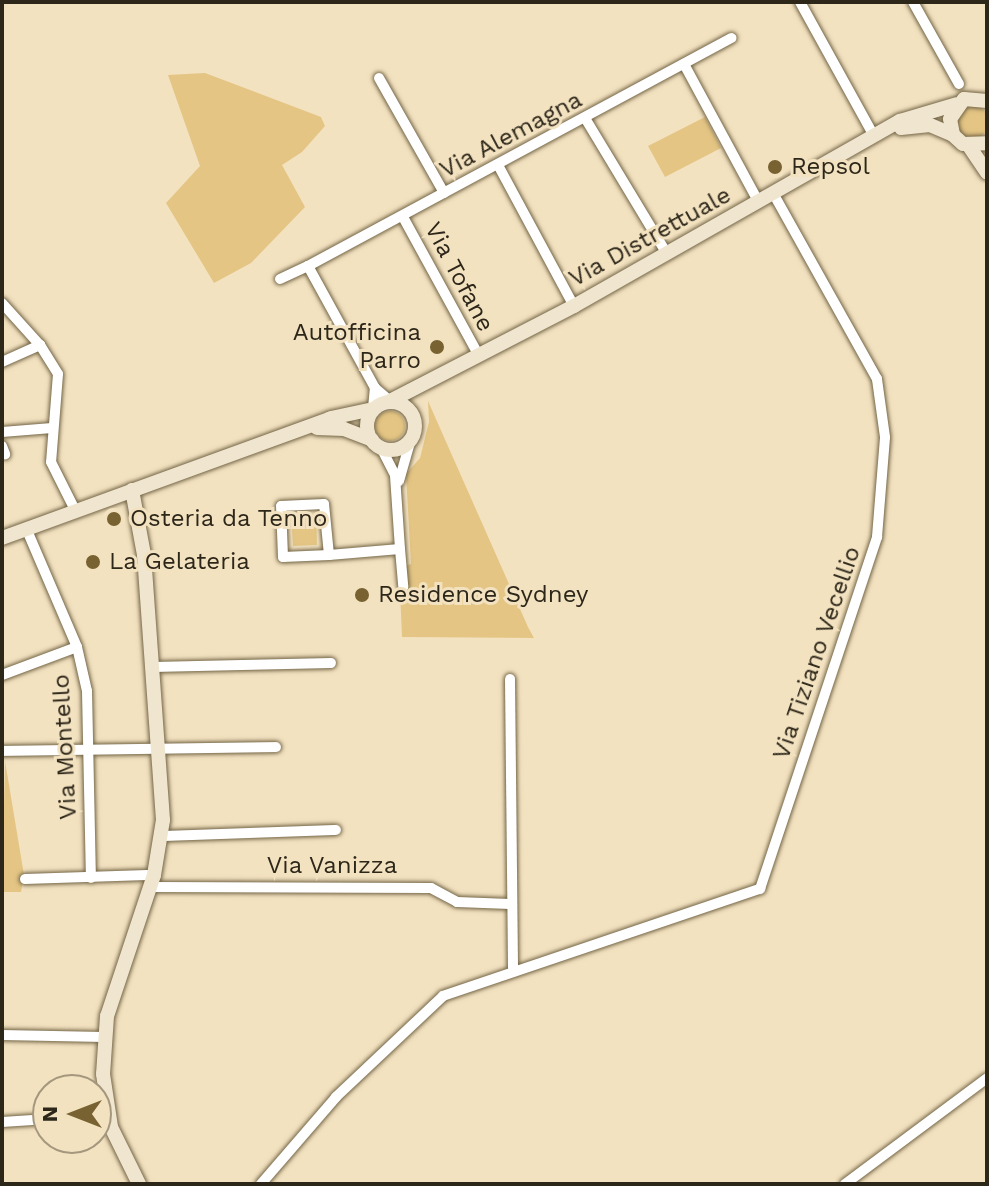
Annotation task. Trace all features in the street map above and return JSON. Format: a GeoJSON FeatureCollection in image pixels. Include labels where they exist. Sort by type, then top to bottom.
{"type":"FeatureCollection","features":[{"type":"Feature","properties":{"kind":"main road","name":"Via Distrettuale"},"geometry":{"type":"LineString","coordinates":[[390,401],[574,306],[877,134],[918,114],[985,98]]}},
{"type":"Feature","properties":{"kind":"main road"},"geometry":{"type":"LineString","coordinates":[[953,135],[950,119],[957,104]]}},
{"type":"Feature","properties":{"kind":"main road","name":"Via Distrettuale"},"geometry":{"type":"LineString","coordinates":[[877,134],[923,124],[953,135],[969,146]]}},
{"type":"Feature","properties":{"kind":"main road"},"geometry":{"type":"LineString","coordinates":[[987,143],[969,146],[987,173]]}},
{"type":"Feature","properties":{"kind":"main road"},"geometry":{"type":"LineString","coordinates":[[296,430],[335,427],[394,449],[411,439],[415,425],[411,412],[420,391],[438,375]]}},
{"type":"Feature","properties":{"kind":"main road"},"geometry":{"type":"LineString","coordinates":[[2,538],[296,430],[373,409],[390,401],[411,412]]}},
{"type":"Feature","properties":{"kind":"main road"},"geometry":{"type":"LineString","coordinates":[[373,409],[367,421],[376,444]]}},
{"type":"Feature","properties":{"kind":"main road"},"geometry":{"type":"LineString","coordinates":[[103,1074],[104,1037],[162,836],[159,748],[144,555],[132,490]]}},
{"type":"Feature","properties":{"kind":"main road"},"geometry":{"type":"LineString","coordinates":[[112,1134],[139,1184]]}},
{"type":"Feature","properties":{"kind":"street"},"geometry":{"type":"LineString","coordinates":[[800,2],[877,134]]}},
{"type":"Feature","properties":{"kind":"street"},"geometry":{"type":"LineString","coordinates":[[913,2],[959,84],[985,98]]}},
{"type":"Feature","properties":{"kind":"street","name":"Via Alemagna"},"geometry":{"type":"LineString","coordinates":[[280,279],[403,217],[732,38]]}},
{"type":"Feature","properties":{"kind":"street"},"geometry":{"type":"LineString","coordinates":[[684,64],[758,201]]}},
{"type":"Feature","properties":{"kind":"street"},"geometry":{"type":"LineString","coordinates":[[379,78],[444,193]]}},
{"type":"Feature","properties":{"kind":"street"},"geometry":{"type":"LineString","coordinates":[[957,104],[959,84]]}},
{"type":"Feature","properties":{"kind":"street"},"geometry":{"type":"LineString","coordinates":[[585,118],[667,254]]}},
{"type":"Feature","properties":{"kind":"street"},"geometry":{"type":"LineString","coordinates":[[498,165],[574,306]]}},
{"type":"Feature","properties":{"kind":"street","name":"Via Tiziano Vecellio"},"geometry":{"type":"LineString","coordinates":[[261,1184],[336,1097],[443,996],[513,968],[760,889],[877,537],[885,437],[877,379],[773,193]]}},
{"type":"Feature","properties":{"kind":"street","name":"Via Tofane"},"geometry":{"type":"LineString","coordinates":[[403,217],[479,356]]}},
{"type":"Feature","properties":{"kind":"street"},"geometry":{"type":"LineString","coordinates":[[308,266],[375,388],[390,401]]}},
{"type":"Feature","properties":{"kind":"street"},"geometry":{"type":"LineString","coordinates":[[2,303],[40,345],[60,382],[52,428],[53,469],[75,510]]}},
{"type":"Feature","properties":{"kind":"street"},"geometry":{"type":"LineString","coordinates":[[2,362],[40,345]]}},
{"type":"Feature","properties":{"kind":"street"},"geometry":{"type":"LineString","coordinates":[[373,409],[375,388]]}},
{"type":"Feature","properties":{"kind":"street"},"geometry":{"type":"LineString","coordinates":[[2,432],[52,428]]}},
{"type":"Feature","properties":{"kind":"street"},"geometry":{"type":"LineString","coordinates":[[403,587],[397,491],[411,439]]}},
{"type":"Feature","properties":{"kind":"street"},"geometry":{"type":"LineString","coordinates":[[376,444],[397,491]]}},
{"type":"Feature","properties":{"kind":"street"},"geometry":{"type":"LineString","coordinates":[[329,555],[324,504],[281,506],[283,557],[329,555],[400,549]]}},
{"type":"Feature","properties":{"kind":"street","name":"Via Montello"},"geometry":{"type":"LineString","coordinates":[[26,528],[77,647],[87,691],[91,878]]}},
{"type":"Feature","properties":{"kind":"street"},"geometry":{"type":"LineString","coordinates":[[2,675],[77,647]]}},
{"type":"Feature","properties":{"kind":"street"},"geometry":{"type":"LineString","coordinates":[[153,667],[331,663]]}},
{"type":"Feature","properties":{"kind":"street"},"geometry":{"type":"LineString","coordinates":[[510,679],[513,968]]}},
{"type":"Feature","properties":{"kind":"street"},"geometry":{"type":"LineString","coordinates":[[2,751],[276,747]]}},
{"type":"Feature","properties":{"kind":"street","name":"Via Vanizza"},"geometry":{"type":"LineString","coordinates":[[162,836],[336,830]]}},
{"type":"Feature","properties":{"kind":"street","name":"Via Vanizza"},"geometry":{"type":"LineString","coordinates":[[25,879],[91,878],[431,888],[457,902],[510,904]]}},
{"type":"Feature","properties":{"kind":"street"},"geometry":{"type":"LineString","coordinates":[[2,1035],[104,1037]]}},
{"type":"Feature","properties":{"kind":"street"},"geometry":{"type":"LineString","coordinates":[[845,1184],[987,1078]]}},
{"type":"Feature","properties":{"kind":"street"},"geometry":{"type":"LineString","coordinates":[[2,1122],[32,1120]]}},
{"type":"Feature","properties":{"kind":"shaded area"},"geometry":{"type":"Polygon","coordinates":[[[205,73],[321,117],[325,126],[302,152],[282,165],[305,207],[251,263],[214,283],[166,203],[200,166],[168,75],[205,73]]]}},
{"type":"Feature","properties":{"kind":"shaded area"},"geometry":{"type":"Polygon","coordinates":[[[973,106],[984,111],[989,122],[984,133],[973,138],[962,133],[957,122],[962,111],[973,106]]]}},
{"type":"Feature","properties":{"kind":"shaded area"},"geometry":{"type":"Polygon","coordinates":[[[705,117],[721,148],[665,177],[648,146],[705,117]]]}},
{"type":"Feature","properties":{"kind":"shaded area"},"geometry":{"type":"Polygon","coordinates":[[[428,401],[534,638],[402,637],[399,568],[411,564],[406,474],[420,458],[429,422],[428,401]]]}},
{"type":"Feature","properties":{"kind":"shaded area"},"geometry":{"type":"Polygon","coordinates":[[[390,411],[401,415],[405,426],[401,437],[390,441],[379,437],[375,426],[379,415],[390,411]]]}},
{"type":"Feature","properties":{"kind":"shaded area"},"geometry":{"type":"Polygon","coordinates":[[[316,514],[317,545],[293,546],[291,515],[316,514]]]}},
{"type":"Feature","properties":{"kind":"shaded area"},"geometry":{"type":"Polygon","coordinates":[[[5,761],[24,875],[21,892],[2,892],[5,761]]]}},
{"type":"Feature","properties":{"kind":"place","name":"Repsol"},"geometry":{"type":"Point","coordinates":[775,167]}},
{"type":"Feature","properties":{"kind":"place","name":"Autofficina Parro"},"geometry":{"type":"Point","coordinates":[437,347]}},
{"type":"Feature","properties":{"kind":"place","name":"Osteria da Tenno"},"geometry":{"type":"Point","coordinates":[114,519]}},
{"type":"Feature","properties":{"kind":"place","name":"La Gelateria"},"geometry":{"type":"Point","coordinates":[93,562]}},
{"type":"Feature","properties":{"kind":"place","name":"Residence Sydney"},"geometry":{"type":"Point","coordinates":[362,595]}}]}
